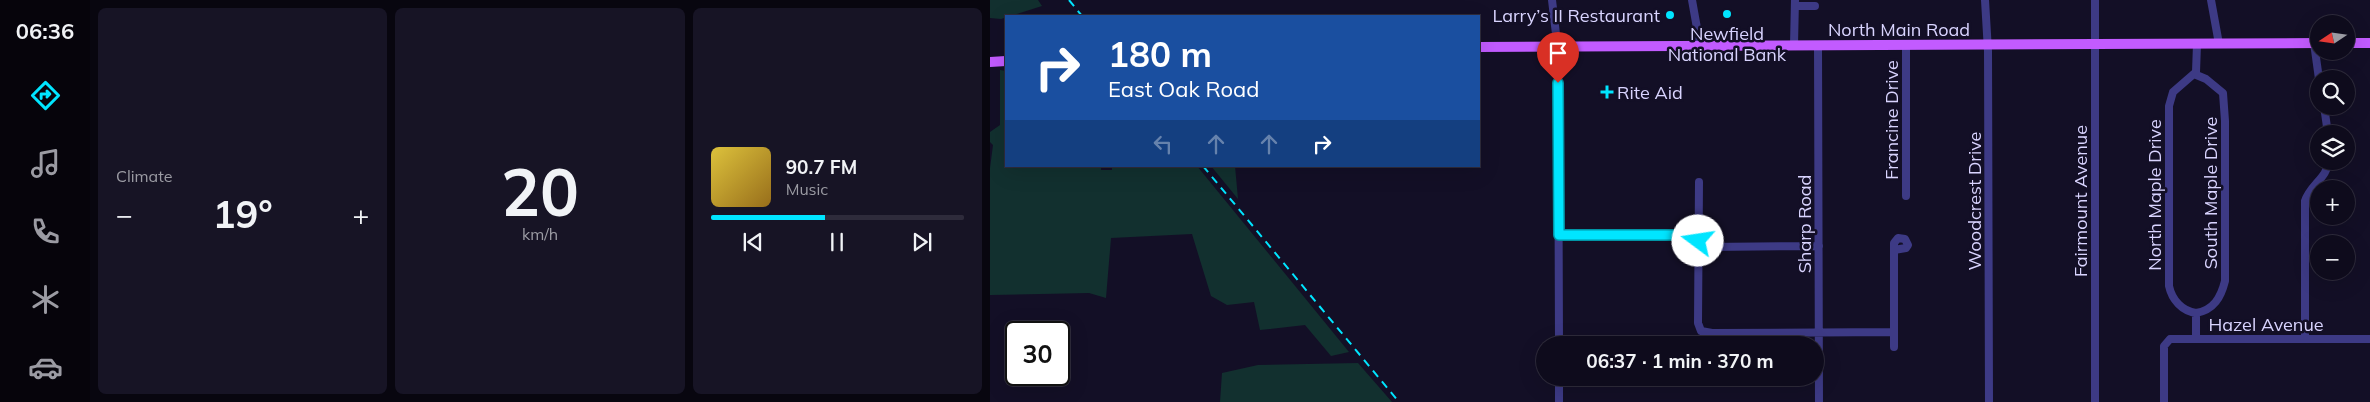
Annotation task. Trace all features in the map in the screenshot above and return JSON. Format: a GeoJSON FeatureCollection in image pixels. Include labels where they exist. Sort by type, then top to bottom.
{"type":"FeatureCollection","features":[{"type":"Feature","properties":{"kind":"main road","name":"North Main Road"},"geometry":{"type":"LineString","coordinates":[[1480,47],[2310,43]]}},
{"type":"Feature","properties":{"kind":"main road"},"geometry":{"type":"LineString","coordinates":[[2355,43],[2370,43]]}},
{"type":"Feature","properties":{"kind":"main road"},"geometry":{"type":"LineString","coordinates":[[990,62],[1005,61]]}},
{"type":"Feature","properties":{"kind":"street"},"geometry":{"type":"LineString","coordinates":[[1552,0],[1558,46],[1559,336]]}},
{"type":"Feature","properties":{"kind":"street"},"geometry":{"type":"LineString","coordinates":[[1692,0],[1700,45]]}},
{"type":"Feature","properties":{"kind":"street","name":"Woodcrest Drive"},"geometry":{"type":"LineString","coordinates":[[1985,0],[1987,45],[1989,402]]}},
{"type":"Feature","properties":{"kind":"street","name":"Fairmount Avenue"},"geometry":{"type":"LineString","coordinates":[[2095,0],[2095,402]]}},
{"type":"Feature","properties":{"kind":"street"},"geometry":{"type":"LineString","coordinates":[[2212,0],[2219,44]]}},
{"type":"Feature","properties":{"kind":"street"},"geometry":{"type":"LineString","coordinates":[[1794,45],[1795,3],[1815,6]]}},
{"type":"Feature","properties":{"kind":"street"},"geometry":{"type":"LineString","coordinates":[[2194,74],[2197,65],[2197,44]]}},
{"type":"Feature","properties":{"kind":"street","name":"Sharp Road"},"geometry":{"type":"LineString","coordinates":[[1818,45],[1819,402]]}},
{"type":"Feature","properties":{"kind":"street","name":"Francine Drive"},"geometry":{"type":"LineString","coordinates":[[1906,45],[1906,196]]}},
{"type":"Feature","properties":{"kind":"street","name":"North Maple Drive"},"geometry":{"type":"LineString","coordinates":[[2194,74],[2176,88],[2169,106],[2168,279],[2170,292],[2175,300],[2186,310],[2196,313]]}},
{"type":"Feature","properties":{"kind":"street","name":"South Maple Drive"},"geometry":{"type":"LineString","coordinates":[[2194,74],[2206,79],[2222,93],[2226,121],[2225,281],[2217,302],[2205,311],[2196,313]]}},
{"type":"Feature","properties":{"kind":"street"},"geometry":{"type":"LineString","coordinates":[[2304,339],[2305,200],[2327,170]]}},
{"type":"Feature","properties":{"kind":"street"},"geometry":{"type":"LineString","coordinates":[[1699,182],[1699,328],[1705,332],[1750,333],[1894,332]]}},
{"type":"Feature","properties":{"kind":"street"},"geometry":{"type":"LineString","coordinates":[[1559,235],[1690,235],[1708,247],[1819,246]]}},
{"type":"Feature","properties":{"kind":"street"},"geometry":{"type":"LineString","coordinates":[[1894,250],[1894,347]]}},
{"type":"Feature","properties":{"kind":"street"},"geometry":{"type":"LineString","coordinates":[[2196,313],[2196,339]]}},
{"type":"Feature","properties":{"kind":"street","name":"Hazel Avenue"},"geometry":{"type":"LineString","coordinates":[[2164,402],[2165,345],[2170,339],[2370,339]]}},
{"type":"Feature","properties":{"kind":"street"},"geometry":{"type":"LineString","coordinates":[[1559,386],[1559,402]]}},
{"type":"Feature","properties":{"kind":"green space"},"geometry":{"type":"Polygon","coordinates":[[[990,0],[1038,0],[1042,6],[1014,15],[1005,15],[1005,18],[1001,19],[990,18],[990,0]]]}},
{"type":"Feature","properties":{"kind":"green space"},"geometry":{"type":"Polygon","coordinates":[[[1000,70],[1005,71],[1005,167],[1101,167],[1101,170],[1112,170],[1112,167],[1198,167],[1349,352],[1331,356],[1305,325],[1260,330],[1254,302],[1227,305],[1211,296],[1192,234],[1111,238],[1106,298],[1089,293],[990,295],[990,168],[993,145],[990,142],[990,132],[1000,125],[1000,70]]]}},
{"type":"Feature","properties":{"kind":"green space"},"geometry":{"type":"Polygon","coordinates":[[[1212,167],[1235,167],[1238,199],[1212,167]]]}},
{"type":"Feature","properties":{"kind":"green space"},"geometry":{"type":"Polygon","coordinates":[[[1358,363],[1392,402],[1220,402],[1222,373],[1258,365],[1358,363]]]}},
{"type":"Feature","properties":{"kind":"railway"},"geometry":{"type":"LineString","coordinates":[[1069,0],[1081,15]]}},
{"type":"Feature","properties":{"kind":"railway"},"geometry":{"type":"LineString","coordinates":[[1204,167],[1399,402]]}},
{"type":"Feature","properties":{"kind":"place","name":"Newfield National Bank"},"geometry":{"type":"Point","coordinates":[1727,14]}},
{"type":"Feature","properties":{"kind":"place","name":"Larry’s II Restaurant"},"geometry":{"type":"Point","coordinates":[1670,15]}},
{"type":"Feature","properties":{"kind":"place","name":"Rite Aid"},"geometry":{"type":"Point","coordinates":[1607,92]}},
{"type":"Feature","properties":{"kind":"route"},"geometry":{"type":"LineString","coordinates":[[1558,83],[1559,235],[1690,235],[1694,236],[1698,241]]}}]}
